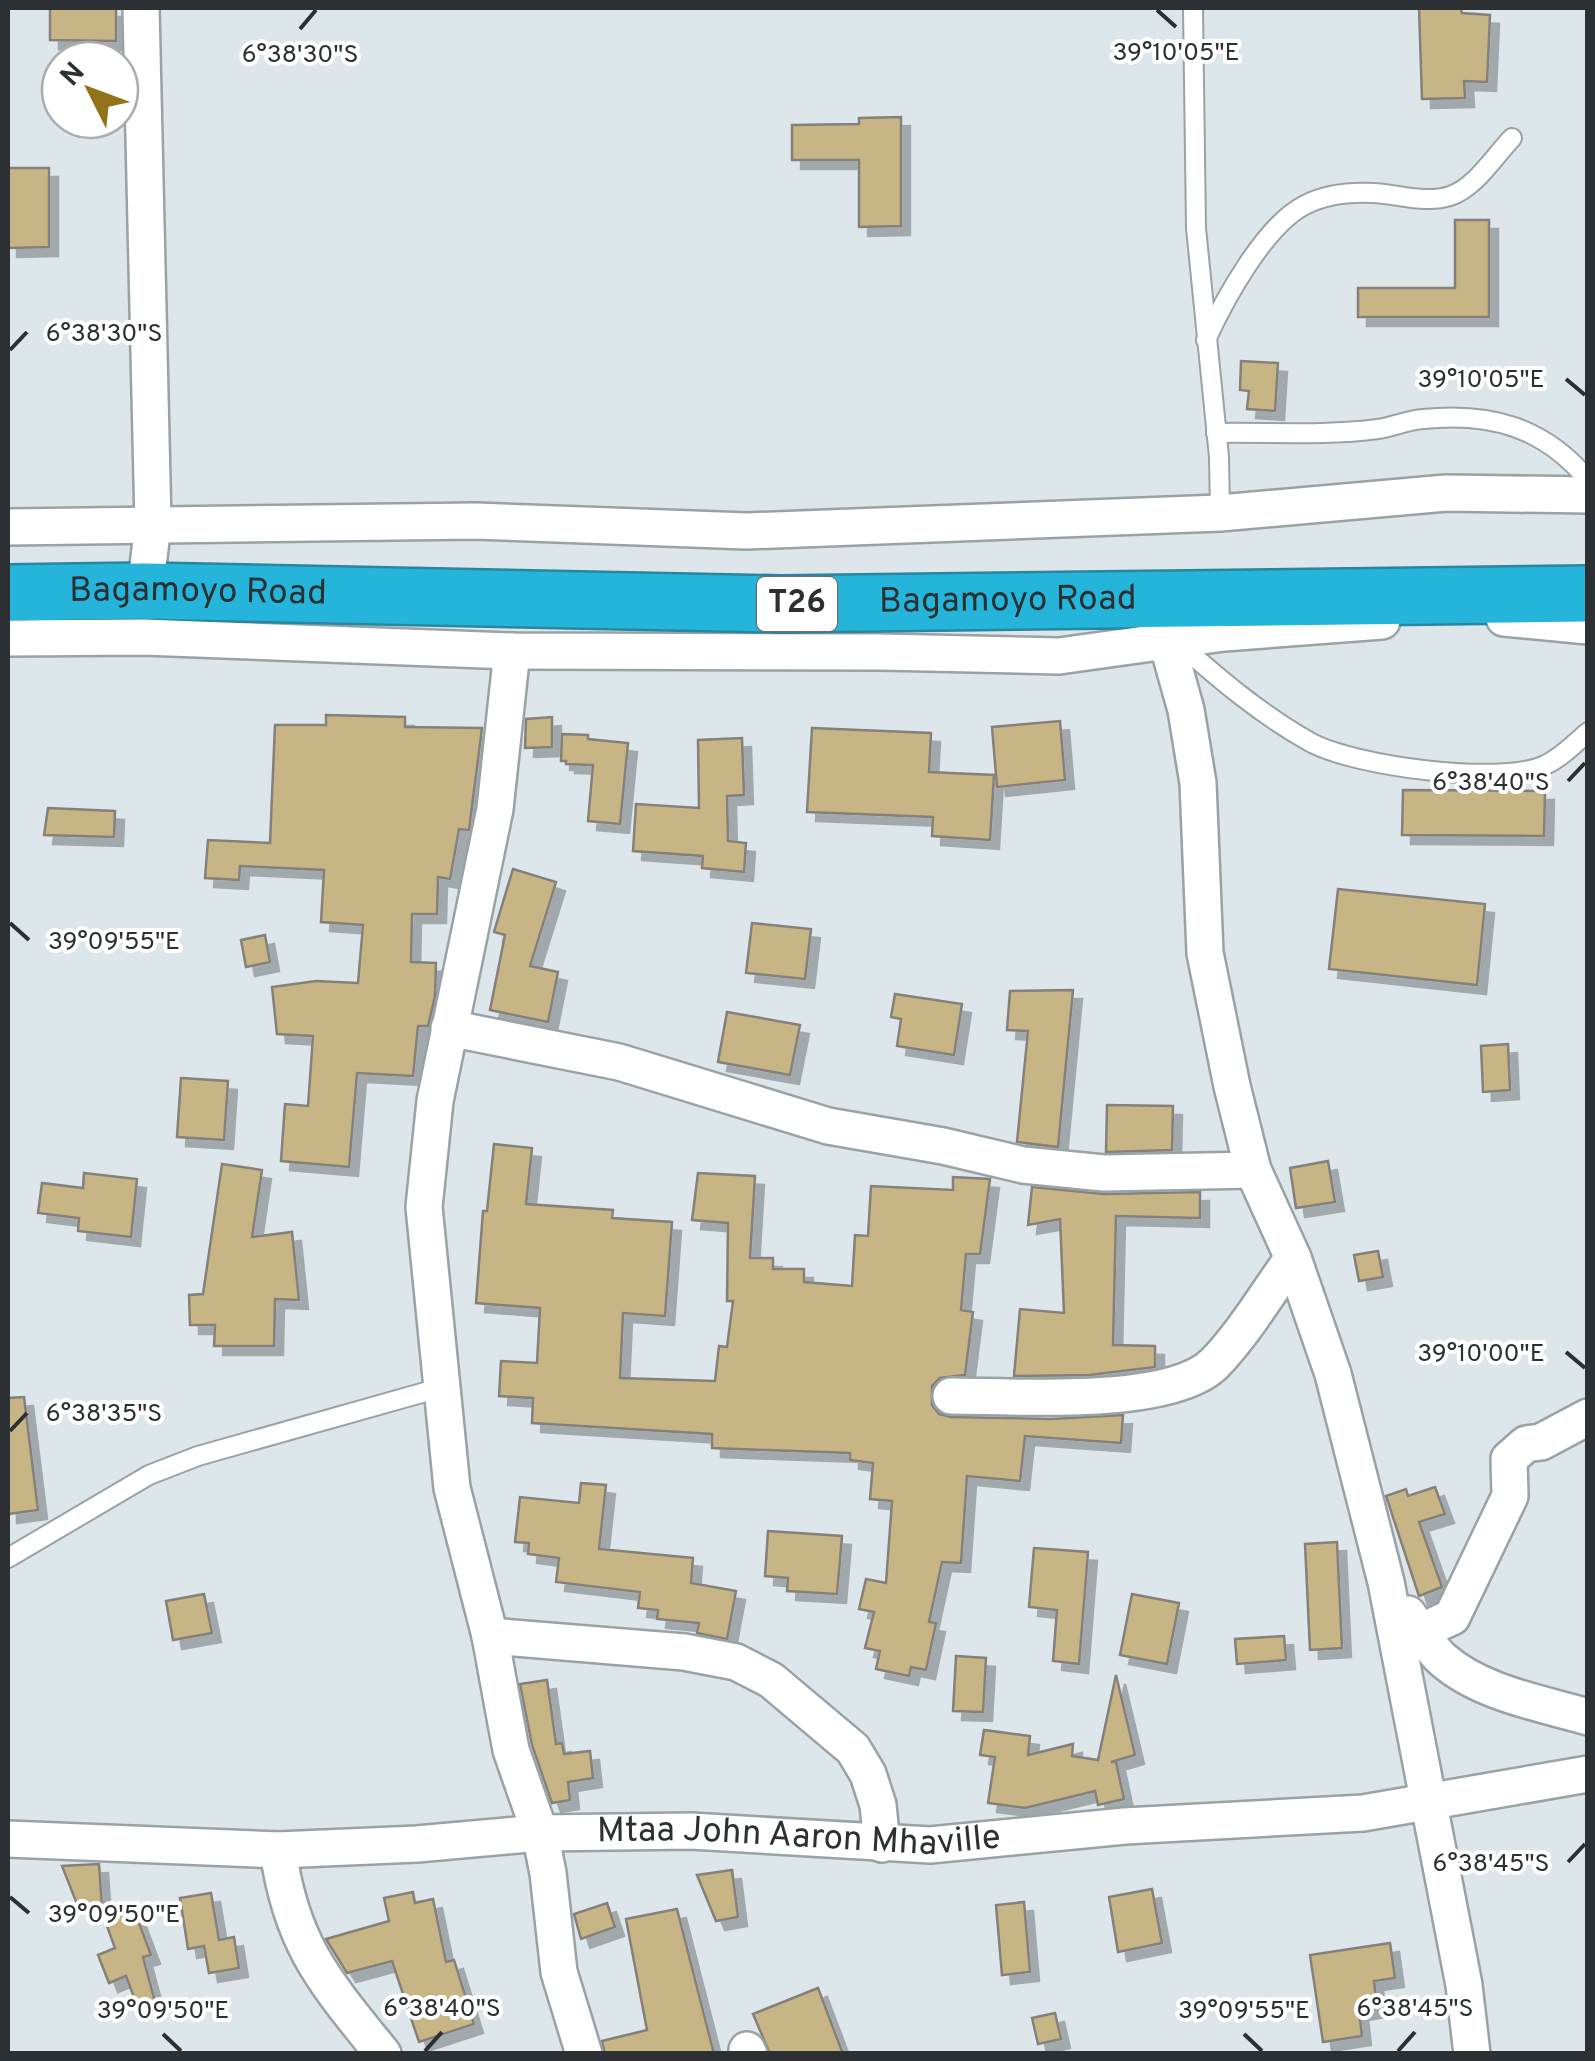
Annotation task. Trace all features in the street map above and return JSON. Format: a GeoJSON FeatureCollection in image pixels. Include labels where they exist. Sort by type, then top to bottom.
{"type":"FeatureCollection","features":[{"type":"Feature","properties":{"kind":"highway","name":"Bagamoyo Road"},"geometry":{"type":"LineString","coordinates":[[8,592],[145,591],[781,604],[1588,594]]}},
{"type":"Feature","properties":{"kind":"street"},"geometry":{"type":"LineString","coordinates":[[140,8],[154,524],[145,591]]}},
{"type":"Feature","properties":{"kind":"street"},"geometry":{"type":"LineString","coordinates":[[8,527],[476,522],[747,531],[1220,514],[1446,494],[1588,495]]}},
{"type":"Feature","properties":{"kind":"street"},"geometry":{"type":"LineString","coordinates":[[8,638],[144,637],[512,651],[1059,656],[1387,620],[1507,618],[1588,626]]}},
{"type":"Feature","properties":{"kind":"street"},"geometry":{"type":"LineString","coordinates":[[1171,641],[1198,783],[1205,953],[1232,1086],[1253,1170],[1293,1258],[1333,1374],[1386,1582],[1464,1986],[1472,2054]]}},
{"type":"Feature","properties":{"kind":"street"},"geometry":{"type":"LineString","coordinates":[[512,651],[495,809],[434,1101],[424,1206],[452,1488],[490,1636],[510,1750],[540,1833],[559,1972],[584,2054]]}},
{"type":"Feature","properties":{"kind":"street"},"geometry":{"type":"LineString","coordinates":[[449,1028],[619,1062],[828,1126],[1023,1165],[1104,1173],[1253,1170]]}},
{"type":"Feature","properties":{"kind":"street"},"geometry":{"type":"LineString","coordinates":[[951,1396],[1102,1395],[1155,1391],[1179,1382],[1213,1366],[1293,1258]]}},
{"type":"Feature","properties":{"kind":"street"},"geometry":{"type":"LineString","coordinates":[[1420,1632],[1452,1617],[1510,1496],[1508,1459],[1526,1444],[1541,1442],[1588,1417]]}},
{"type":"Feature","properties":{"kind":"street"},"geometry":{"type":"LineString","coordinates":[[1386,1582],[1439,1656],[1458,1671],[1512,1694],[1588,1717]]}},
{"type":"Feature","properties":{"kind":"street"},"geometry":{"type":"LineString","coordinates":[[490,1636],[684,1652],[736,1662],[771,1680],[853,1749],[868,1774],[878,1805],[882,1844]]}},
{"type":"Feature","properties":{"kind":"street","name":"Mtaa John Aaron Mhaville"},"geometry":{"type":"LineString","coordinates":[[8,1839],[278,1850],[418,1844],[540,1833],[692,1831],[930,1845],[1125,1826],[1363,1814],[1588,1774]]}},
{"type":"Feature","properties":{"kind":"street"},"geometry":{"type":"LineString","coordinates":[[278,1850],[291,1916],[316,1970],[383,2054]]}},
{"type":"Feature","properties":{"kind":"lane"},"geometry":{"type":"LineString","coordinates":[[1193,8],[1196,228],[1220,514]]}},
{"type":"Feature","properties":{"kind":"lane"},"geometry":{"type":"LineString","coordinates":[[1206,341],[1225,298],[1256,254],[1302,206],[1335,194],[1375,193],[1428,200],[1452,196],[1472,182],[1512,138]]}},
{"type":"Feature","properties":{"kind":"lane"},"geometry":{"type":"LineString","coordinates":[[1216,432],[1378,429],[1420,418],[1497,420],[1541,438],[1567,456],[1588,480]]}},
{"type":"Feature","properties":{"kind":"lane"},"geometry":{"type":"LineString","coordinates":[[1171,641],[1244,701],[1314,745],[1379,765],[1438,772],[1516,772],[1543,766],[1588,732]]}},
{"type":"Feature","properties":{"kind":"lane"},"geometry":{"type":"LineString","coordinates":[[8,1558],[149,1475],[198,1456],[443,1388]]}},
{"type":"Feature","properties":{"kind":"building"},"geometry":{"type":"Polygon","coordinates":[[[50,8],[116,8],[116,40],[50,40],[50,8]]]}},
{"type":"Feature","properties":{"kind":"building"},"geometry":{"type":"Polygon","coordinates":[[[1419,8],[1461,8],[1462,13],[1490,15],[1487,82],[1464,81],[1465,98],[1422,99],[1419,8]]]}},
{"type":"Feature","properties":{"kind":"building"},"geometry":{"type":"Polygon","coordinates":[[[901,117],[901,226],[859,227],[859,160],[792,160],[792,125],[859,124],[859,118],[901,117]]]}},
{"type":"Feature","properties":{"kind":"building"},"geometry":{"type":"Polygon","coordinates":[[[8,168],[49,168],[49,247],[8,248],[8,168]]]}},
{"type":"Feature","properties":{"kind":"building"},"geometry":{"type":"Polygon","coordinates":[[[1455,220],[1489,220],[1489,317],[1358,317],[1358,288],[1455,288],[1455,220]]]}},
{"type":"Feature","properties":{"kind":"building"},"geometry":{"type":"Polygon","coordinates":[[[1241,361],[1278,363],[1275,411],[1247,409],[1249,391],[1240,390],[1241,361]]]}},
{"type":"Feature","properties":{"kind":"building"},"geometry":{"type":"Polygon","coordinates":[[[326,715],[405,717],[405,727],[482,728],[469,830],[459,829],[450,879],[438,877],[437,914],[412,914],[411,962],[436,963],[435,996],[428,1026],[418,1026],[413,1076],[357,1073],[349,1167],[281,1161],[285,1104],[308,1106],[313,1036],[277,1034],[272,987],[316,981],[358,983],[363,925],[321,922],[324,870],[240,866],[239,880],[205,878],[208,840],[270,843],[275,725],[326,725],[326,715]]]}},
{"type":"Feature","properties":{"kind":"building"},"geometry":{"type":"Polygon","coordinates":[[[552,717],[552,747],[525,748],[526,719],[552,717]]]}},
{"type":"Feature","properties":{"kind":"building"},"geometry":{"type":"Polygon","coordinates":[[[1060,721],[1065,780],[997,787],[992,727],[1060,721]]]}},
{"type":"Feature","properties":{"kind":"building"},"geometry":{"type":"Polygon","coordinates":[[[812,728],[931,733],[929,772],[994,775],[990,840],[932,836],[933,817],[807,812],[812,728]]]}},
{"type":"Feature","properties":{"kind":"building"},"geometry":{"type":"Polygon","coordinates":[[[562,734],[628,743],[620,824],[588,821],[593,765],[561,761],[562,734]]]}},
{"type":"Feature","properties":{"kind":"building"},"geometry":{"type":"Polygon","coordinates":[[[742,738],[744,795],[727,796],[728,841],[746,843],[744,872],[702,868],[703,856],[633,851],[636,804],[699,808],[698,740],[742,738]]]}},
{"type":"Feature","properties":{"kind":"building"},"geometry":{"type":"Polygon","coordinates":[[[1403,790],[1545,791],[1544,836],[1402,835],[1403,790]]]}},
{"type":"Feature","properties":{"kind":"building"},"geometry":{"type":"Polygon","coordinates":[[[48,808],[115,811],[114,837],[44,835],[48,808]]]}},
{"type":"Feature","properties":{"kind":"building"},"geometry":{"type":"Polygon","coordinates":[[[513,869],[556,882],[530,966],[558,972],[548,1022],[490,1010],[505,935],[494,932],[513,869]]]}},
{"type":"Feature","properties":{"kind":"building"},"geometry":{"type":"Polygon","coordinates":[[[1338,889],[1485,904],[1477,985],[1329,969],[1338,889]]]}},
{"type":"Feature","properties":{"kind":"building"},"geometry":{"type":"Polygon","coordinates":[[[752,923],[811,929],[805,979],[746,973],[752,923]]]}},
{"type":"Feature","properties":{"kind":"building"},"geometry":{"type":"Polygon","coordinates":[[[265,935],[270,962],[246,967],[241,940],[265,935]]]}},
{"type":"Feature","properties":{"kind":"building"},"geometry":{"type":"Polygon","coordinates":[[[1073,990],[1058,1147],[1017,1142],[1028,1031],[1007,1030],[1010,991],[1073,990]]]}},
{"type":"Feature","properties":{"kind":"building"},"geometry":{"type":"Polygon","coordinates":[[[895,994],[962,1004],[954,1055],[897,1046],[901,1019],[891,1017],[895,994]]]}},
{"type":"Feature","properties":{"kind":"building"},"geometry":{"type":"Polygon","coordinates":[[[727,1012],[800,1025],[790,1075],[718,1062],[727,1012]]]}},
{"type":"Feature","properties":{"kind":"building"},"geometry":{"type":"Polygon","coordinates":[[[1508,1044],[1510,1090],[1483,1092],[1481,1046],[1508,1044]]]}},
{"type":"Feature","properties":{"kind":"building"},"geometry":{"type":"Polygon","coordinates":[[[181,1078],[228,1081],[224,1140],[177,1137],[181,1078]]]}},
{"type":"Feature","properties":{"kind":"building"},"geometry":{"type":"Polygon","coordinates":[[[1107,1105],[1173,1106],[1172,1150],[1106,1152],[1107,1105]]]}},
{"type":"Feature","properties":{"kind":"building"},"geometry":{"type":"Polygon","coordinates":[[[494,1144],[532,1148],[526,1204],[613,1210],[612,1218],[672,1222],[665,1316],[623,1313],[620,1378],[715,1381],[719,1346],[727,1347],[733,1301],[727,1301],[728,1223],[692,1220],[698,1173],[755,1176],[750,1258],[773,1258],[773,1269],[804,1269],[804,1282],[852,1286],[855,1235],[868,1236],[871,1186],[953,1190],[953,1177],[990,1179],[980,1254],[966,1254],[961,1310],[973,1312],[965,1375],[940,1378],[932,1386],[932,1405],[939,1414],[951,1417],[1051,1419],[1123,1415],[1121,1443],[1025,1436],[1020,1481],[967,1476],[961,1563],[942,1562],[929,1622],[936,1623],[926,1670],[911,1667],[909,1676],[876,1669],[880,1651],[865,1648],[874,1612],[859,1609],[866,1579],[886,1583],[892,1501],[870,1499],[873,1463],[850,1460],[850,1453],[712,1448],[712,1434],[532,1423],[533,1398],[499,1396],[501,1361],[537,1363],[540,1308],[476,1303],[483,1211],[487,1211],[494,1144]]]}},
{"type":"Feature","properties":{"kind":"building"},"geometry":{"type":"Polygon","coordinates":[[[1328,1161],[1335,1202],[1296,1208],[1290,1168],[1328,1161]]]}},
{"type":"Feature","properties":{"kind":"building"},"geometry":{"type":"Polygon","coordinates":[[[222,1164],[262,1170],[252,1237],[292,1232],[299,1300],[275,1299],[274,1346],[214,1346],[215,1325],[190,1325],[189,1295],[203,1294],[222,1164]]]}},
{"type":"Feature","properties":{"kind":"building"},"geometry":{"type":"Polygon","coordinates":[[[84,1173],[137,1179],[131,1237],[78,1231],[79,1218],[38,1213],[42,1183],[83,1188],[84,1173]]]}},
{"type":"Feature","properties":{"kind":"building"},"geometry":{"type":"Polygon","coordinates":[[[1032,1187],[1104,1194],[1200,1192],[1200,1218],[1116,1216],[1113,1345],[1155,1346],[1155,1367],[1089,1375],[1014,1376],[1020,1309],[1064,1313],[1060,1219],[1028,1225],[1032,1187]]]}},
{"type":"Feature","properties":{"kind":"building"},"geometry":{"type":"Polygon","coordinates":[[[1378,1251],[1383,1277],[1359,1281],[1354,1255],[1378,1251]]]}},
{"type":"Feature","properties":{"kind":"building"},"geometry":{"type":"Polygon","coordinates":[[[24,1397],[38,1510],[8,1514],[8,1398],[24,1397]]]}},
{"type":"Feature","properties":{"kind":"building"},"geometry":{"type":"Polygon","coordinates":[[[581,1483],[606,1485],[599,1549],[693,1558],[691,1583],[736,1591],[727,1639],[697,1633],[699,1623],[657,1619],[658,1610],[638,1608],[640,1592],[556,1582],[559,1558],[528,1554],[529,1543],[515,1542],[520,1497],[579,1503],[581,1483]]]}},
{"type":"Feature","properties":{"kind":"building"},"geometry":{"type":"Polygon","coordinates":[[[1435,1487],[1445,1514],[1419,1522],[1442,1587],[1419,1596],[1386,1496],[1406,1489],[1408,1496],[1435,1487]]]}},
{"type":"Feature","properties":{"kind":"building"},"geometry":{"type":"Polygon","coordinates":[[[768,1531],[842,1536],[837,1594],[787,1591],[788,1578],[765,1576],[768,1531]]]}},
{"type":"Feature","properties":{"kind":"building"},"geometry":{"type":"Polygon","coordinates":[[[1337,1542],[1342,1648],[1310,1650],[1305,1544],[1337,1542]]]}},
{"type":"Feature","properties":{"kind":"building"},"geometry":{"type":"Polygon","coordinates":[[[1034,1548],[1088,1552],[1079,1664],[1053,1661],[1057,1610],[1029,1607],[1034,1548]]]}},
{"type":"Feature","properties":{"kind":"building"},"geometry":{"type":"Polygon","coordinates":[[[204,1594],[212,1633],[173,1640],[166,1601],[204,1594]]]}},
{"type":"Feature","properties":{"kind":"building"},"geometry":{"type":"Polygon","coordinates":[[[1132,1594],[1179,1603],[1167,1664],[1120,1655],[1132,1594]]]}},
{"type":"Feature","properties":{"kind":"building"},"geometry":{"type":"Polygon","coordinates":[[[1284,1636],[1286,1660],[1237,1664],[1235,1639],[1284,1636]]]}},
{"type":"Feature","properties":{"kind":"building"},"geometry":{"type":"Polygon","coordinates":[[[956,1656],[986,1658],[983,1712],[953,1711],[956,1656]]]}},
{"type":"Feature","properties":{"kind":"building"},"geometry":{"type":"Polygon","coordinates":[[[1116,1675],[1135,1755],[1111,1762],[1116,1762],[1124,1799],[1098,1805],[1095,1791],[1025,1808],[988,1803],[995,1757],[980,1755],[984,1730],[1030,1736],[1028,1755],[1073,1744],[1072,1756],[1098,1760],[1116,1675]]]}},
{"type":"Feature","properties":{"kind":"building"},"geometry":{"type":"Polygon","coordinates":[[[547,1680],[556,1744],[562,1743],[564,1754],[590,1751],[593,1778],[568,1782],[570,1800],[552,1803],[532,1745],[520,1684],[547,1680]]]}},
{"type":"Feature","properties":{"kind":"building"},"geometry":{"type":"Polygon","coordinates":[[[99,1864],[102,1907],[79,1909],[62,1866],[99,1864]]]}},
{"type":"Feature","properties":{"kind":"building"},"geometry":{"type":"Polygon","coordinates":[[[732,1870],[738,1917],[716,1921],[697,1875],[732,1870]]]}},
{"type":"Feature","properties":{"kind":"building"},"geometry":{"type":"Polygon","coordinates":[[[1152,1889],[1162,1943],[1118,1952],[1109,1897],[1152,1889]]]}},
{"type":"Feature","properties":{"kind":"building"},"geometry":{"type":"Polygon","coordinates":[[[413,1892],[415,1903],[433,1899],[446,1962],[454,1960],[474,2024],[419,2042],[392,1961],[347,1973],[326,1939],[389,1921],[384,1898],[413,1892]]]}},
{"type":"Feature","properties":{"kind":"building"},"geometry":{"type":"Polygon","coordinates":[[[211,1893],[219,1940],[234,1937],[239,1968],[209,1973],[204,1946],[188,1949],[180,1898],[211,1893]]]}},
{"type":"Feature","properties":{"kind":"building"},"geometry":{"type":"Polygon","coordinates":[[[1024,1902],[1030,1972],[1002,1975],[996,1905],[1024,1902]]]}},
{"type":"Feature","properties":{"kind":"building"},"geometry":{"type":"Polygon","coordinates":[[[607,1903],[615,1927],[581,1939],[574,1914],[607,1903]]]}},
{"type":"Feature","properties":{"kind":"building"},"geometry":{"type":"Polygon","coordinates":[[[133,1907],[151,1955],[143,1957],[155,2002],[138,2008],[126,1976],[109,1983],[98,1955],[115,1948],[104,1918],[133,1907]]]}},
{"type":"Feature","properties":{"kind":"building"},"geometry":{"type":"Polygon","coordinates":[[[677,1909],[714,2054],[605,2054],[602,2041],[647,2030],[626,1919],[677,1909]]]}},
{"type":"Feature","properties":{"kind":"building"},"geometry":{"type":"Polygon","coordinates":[[[1390,1943],[1395,1978],[1374,1981],[1377,2008],[1359,2011],[1362,2036],[1323,2042],[1310,1955],[1390,1943]]]}},
{"type":"Feature","properties":{"kind":"building"},"geometry":{"type":"Polygon","coordinates":[[[818,1988],[843,2054],[770,2054],[753,2014],[818,1988]]]}},
{"type":"Feature","properties":{"kind":"building"},"geometry":{"type":"Polygon","coordinates":[[[1055,2013],[1061,2039],[1038,2044],[1032,2018],[1055,2013]]]}}]}
